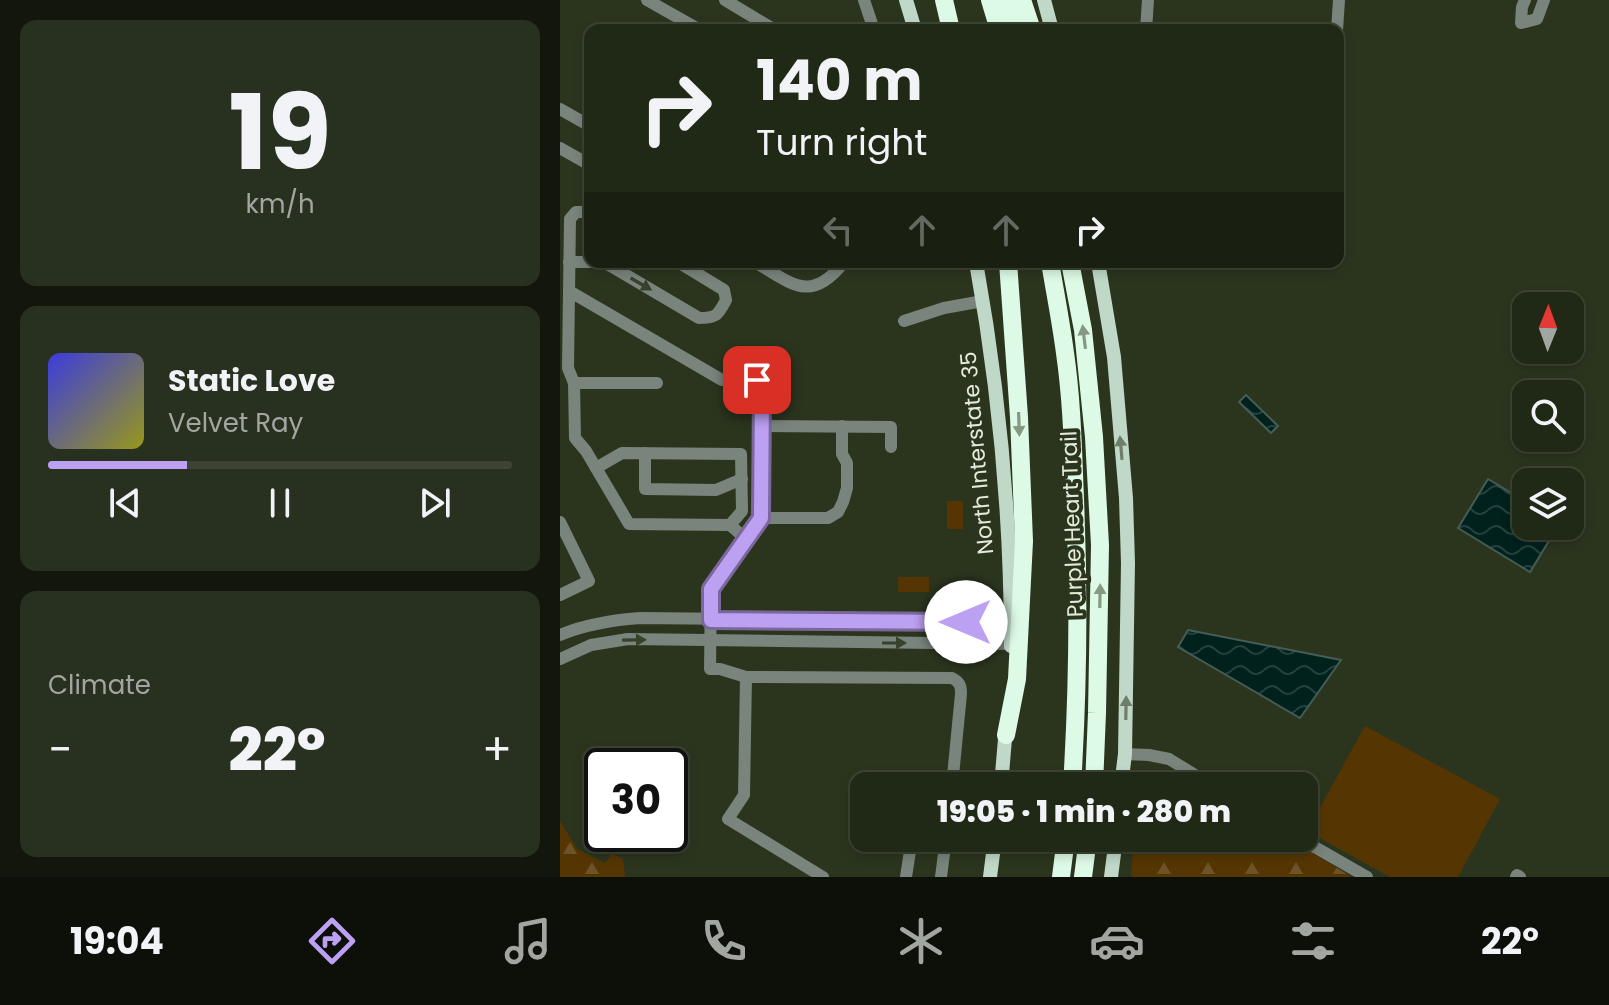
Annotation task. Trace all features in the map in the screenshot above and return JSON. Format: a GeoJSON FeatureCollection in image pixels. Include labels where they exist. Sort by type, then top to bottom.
{"type":"FeatureCollection","features":[{"type":"Feature","properties":{"kind":"highway"},"geometry":{"type":"LineString","coordinates":[[944,0],[950,24]]}},
{"type":"Feature","properties":{"kind":"highway"},"geometry":{"type":"LineString","coordinates":[[990,0],[997,24]]}},
{"type":"Feature","properties":{"kind":"highway"},"geometry":{"type":"LineString","coordinates":[[1007,0],[1014,24]]}},
{"type":"Feature","properties":{"kind":"highway"},"geometry":{"type":"LineString","coordinates":[[1022,0],[1030,24]]}},
{"type":"Feature","properties":{"kind":"highway"},"geometry":{"type":"LineString","coordinates":[[1006,735],[1017,679],[1024,541],[1008,268]]}},
{"type":"Feature","properties":{"kind":"highway","name":"Purple Heart Trail"},"geometry":{"type":"LineString","coordinates":[[1051,268],[1073,427],[1078,660],[1073,772]]}},
{"type":"Feature","properties":{"kind":"highway","name":"Purple Heart Trail"},"geometry":{"type":"LineString","coordinates":[[1071,268],[1083,330],[1094,437],[1100,545],[1095,772]]}},
{"type":"Feature","properties":{"kind":"highway"},"geometry":{"type":"LineString","coordinates":[[1061,877],[1064,852]]}},
{"type":"Feature","properties":{"kind":"highway"},"geometry":{"type":"LineString","coordinates":[[1083,877],[1086,852]]}},
{"type":"Feature","properties":{"kind":"main road"},"geometry":{"type":"LineString","coordinates":[[906,0],[913,24]]}},
{"type":"Feature","properties":{"kind":"main road"},"geometry":{"type":"LineString","coordinates":[[1044,0],[1050,24]]}},
{"type":"Feature","properties":{"kind":"main road","name":"North Interstate 35"},"geometry":{"type":"LineString","coordinates":[[977,268],[990,338],[1005,466],[1011,644],[1002,772]]}},
{"type":"Feature","properties":{"kind":"main road"},"geometry":{"type":"LineString","coordinates":[[1099,268],[1114,357],[1126,498],[1128,563],[1123,772]]}},
{"type":"Feature","properties":{"kind":"main road"},"geometry":{"type":"LineString","coordinates":[[990,877],[993,852]]}},
{"type":"Feature","properties":{"kind":"main road"},"geometry":{"type":"LineString","coordinates":[[1111,877],[1114,852]]}},
{"type":"Feature","properties":{"kind":"street"},"geometry":{"type":"LineString","coordinates":[[647,0],[689,24]]}},
{"type":"Feature","properties":{"kind":"street"},"geometry":{"type":"LineString","coordinates":[[725,0],[765,24]]}},
{"type":"Feature","properties":{"kind":"street"},"geometry":{"type":"LineString","coordinates":[[864,0],[872,24]]}},
{"type":"Feature","properties":{"kind":"street"},"geometry":{"type":"LineString","coordinates":[[1146,24],[1148,0]]}},
{"type":"Feature","properties":{"kind":"street"},"geometry":{"type":"LineString","coordinates":[[1337,24],[1339,0]]}},
{"type":"Feature","properties":{"kind":"street"},"geometry":{"type":"LineString","coordinates":[[1525,0],[1521,23],[1537,19],[1544,0]]}},
{"type":"Feature","properties":{"kind":"street"},"geometry":{"type":"LineString","coordinates":[[560,109],[584,123]]}},
{"type":"Feature","properties":{"kind":"street"},"geometry":{"type":"LineString","coordinates":[[560,148],[584,162]]}},
{"type":"Feature","properties":{"kind":"street"},"geometry":{"type":"LineString","coordinates":[[584,212],[576,212],[565,232],[569,262],[568,368],[574,383],[575,438],[586,451],[629,524],[730,525],[746,539]]}},
{"type":"Feature","properties":{"kind":"street"},"geometry":{"type":"LineString","coordinates":[[569,262],[584,262]]}},
{"type":"Feature","properties":{"kind":"street"},"geometry":{"type":"LineString","coordinates":[[614,268],[699,318],[718,315],[726,300],[724,290],[688,268]]}},
{"type":"Feature","properties":{"kind":"street"},"geometry":{"type":"LineString","coordinates":[[765,268],[798,287],[812,287],[838,268]]}},
{"type":"Feature","properties":{"kind":"street"},"geometry":{"type":"LineString","coordinates":[[569,291],[722,380],[757,380],[762,389],[761,518],[711,589],[710,669],[746,677],[952,678],[958,681],[961,688],[953,772]]}},
{"type":"Feature","properties":{"kind":"street"},"geometry":{"type":"LineString","coordinates":[[904,321],[944,308],[983,301]]}},
{"type":"Feature","properties":{"kind":"street"},"geometry":{"type":"LineString","coordinates":[[574,383],[657,383]]}},
{"type":"Feature","properties":{"kind":"street"},"geometry":{"type":"LineString","coordinates":[[762,426],[891,427],[891,447]]}},
{"type":"Feature","properties":{"kind":"street"},"geometry":{"type":"LineString","coordinates":[[761,518],[828,518],[838,512],[847,488],[842,426]]}},
{"type":"Feature","properties":{"kind":"street"},"geometry":{"type":"LineString","coordinates":[[596,468],[622,453],[741,454],[742,511],[730,525]]}},
{"type":"Feature","properties":{"kind":"street"},"geometry":{"type":"LineString","coordinates":[[645,453],[645,489],[716,490],[742,479]]}},
{"type":"Feature","properties":{"kind":"street"},"geometry":{"type":"LineString","coordinates":[[716,490],[742,503]]}},
{"type":"Feature","properties":{"kind":"street"},"geometry":{"type":"LineString","coordinates":[[560,522],[589,581],[560,595]]}},
{"type":"Feature","properties":{"kind":"street"},"geometry":{"type":"LineString","coordinates":[[560,635],[594,624],[640,618],[1010,622]]}},
{"type":"Feature","properties":{"kind":"street"},"geometry":{"type":"LineString","coordinates":[[560,659],[591,645],[628,639],[1011,644]]}},
{"type":"Feature","properties":{"kind":"street"},"geometry":{"type":"LineString","coordinates":[[746,677],[744,795],[728,819],[823,877]]}},
{"type":"Feature","properties":{"kind":"street"},"geometry":{"type":"LineString","coordinates":[[1125,754],[1169,759],[1190,772]]}},
{"type":"Feature","properties":{"kind":"street"},"geometry":{"type":"LineString","coordinates":[[1318,849],[1367,877]]}},
{"type":"Feature","properties":{"kind":"street"},"geometry":{"type":"LineString","coordinates":[[906,877],[910,852]]}},
{"type":"Feature","properties":{"kind":"street"},"geometry":{"type":"LineString","coordinates":[[941,877],[944,852]]}},
{"type":"Feature","properties":{"kind":"green space"},"geometry":{"type":"Polygon","coordinates":[[[947,501],[963,501],[963,529],[947,529],[947,501]]]}},
{"type":"Feature","properties":{"kind":"green space"},"geometry":{"type":"Polygon","coordinates":[[[898,577],[929,577],[929,592],[898,592],[898,577]]]}},
{"type":"Feature","properties":{"kind":"green space"},"geometry":{"type":"Polygon","coordinates":[[[1365,726],[1500,799],[1458,877],[1390,877],[1318,837],[1318,811],[1365,726]]]}},
{"type":"Feature","properties":{"kind":"green space"},"geometry":{"type":"Polygon","coordinates":[[[560,821],[577,849],[605,863],[612,854],[623,859],[625,877],[560,877],[560,821]]]}},
{"type":"Feature","properties":{"kind":"green space"},"geometry":{"type":"Polygon","coordinates":[[[1133,852],[1310,852],[1352,877],[1131,877],[1133,852]]]}},
{"type":"Feature","properties":{"kind":"water"},"geometry":{"type":"Polygon","coordinates":[[[1246,395],[1278,426],[1271,433],[1239,402],[1246,395]]]}},
{"type":"Feature","properties":{"kind":"water"},"geometry":{"type":"Polygon","coordinates":[[[1488,479],[1512,494],[1512,540],[1549,540],[1530,572],[1458,528],[1488,479]]]}},
{"type":"Feature","properties":{"kind":"water"},"geometry":{"type":"Polygon","coordinates":[[[1188,630],[1341,660],[1300,718],[1178,647],[1188,630]]]}},
{"type":"Feature","properties":{"kind":"route"},"geometry":{"type":"LineString","coordinates":[[757,380],[762,389],[761,518],[711,589],[711,620],[966,622]]}}]}
